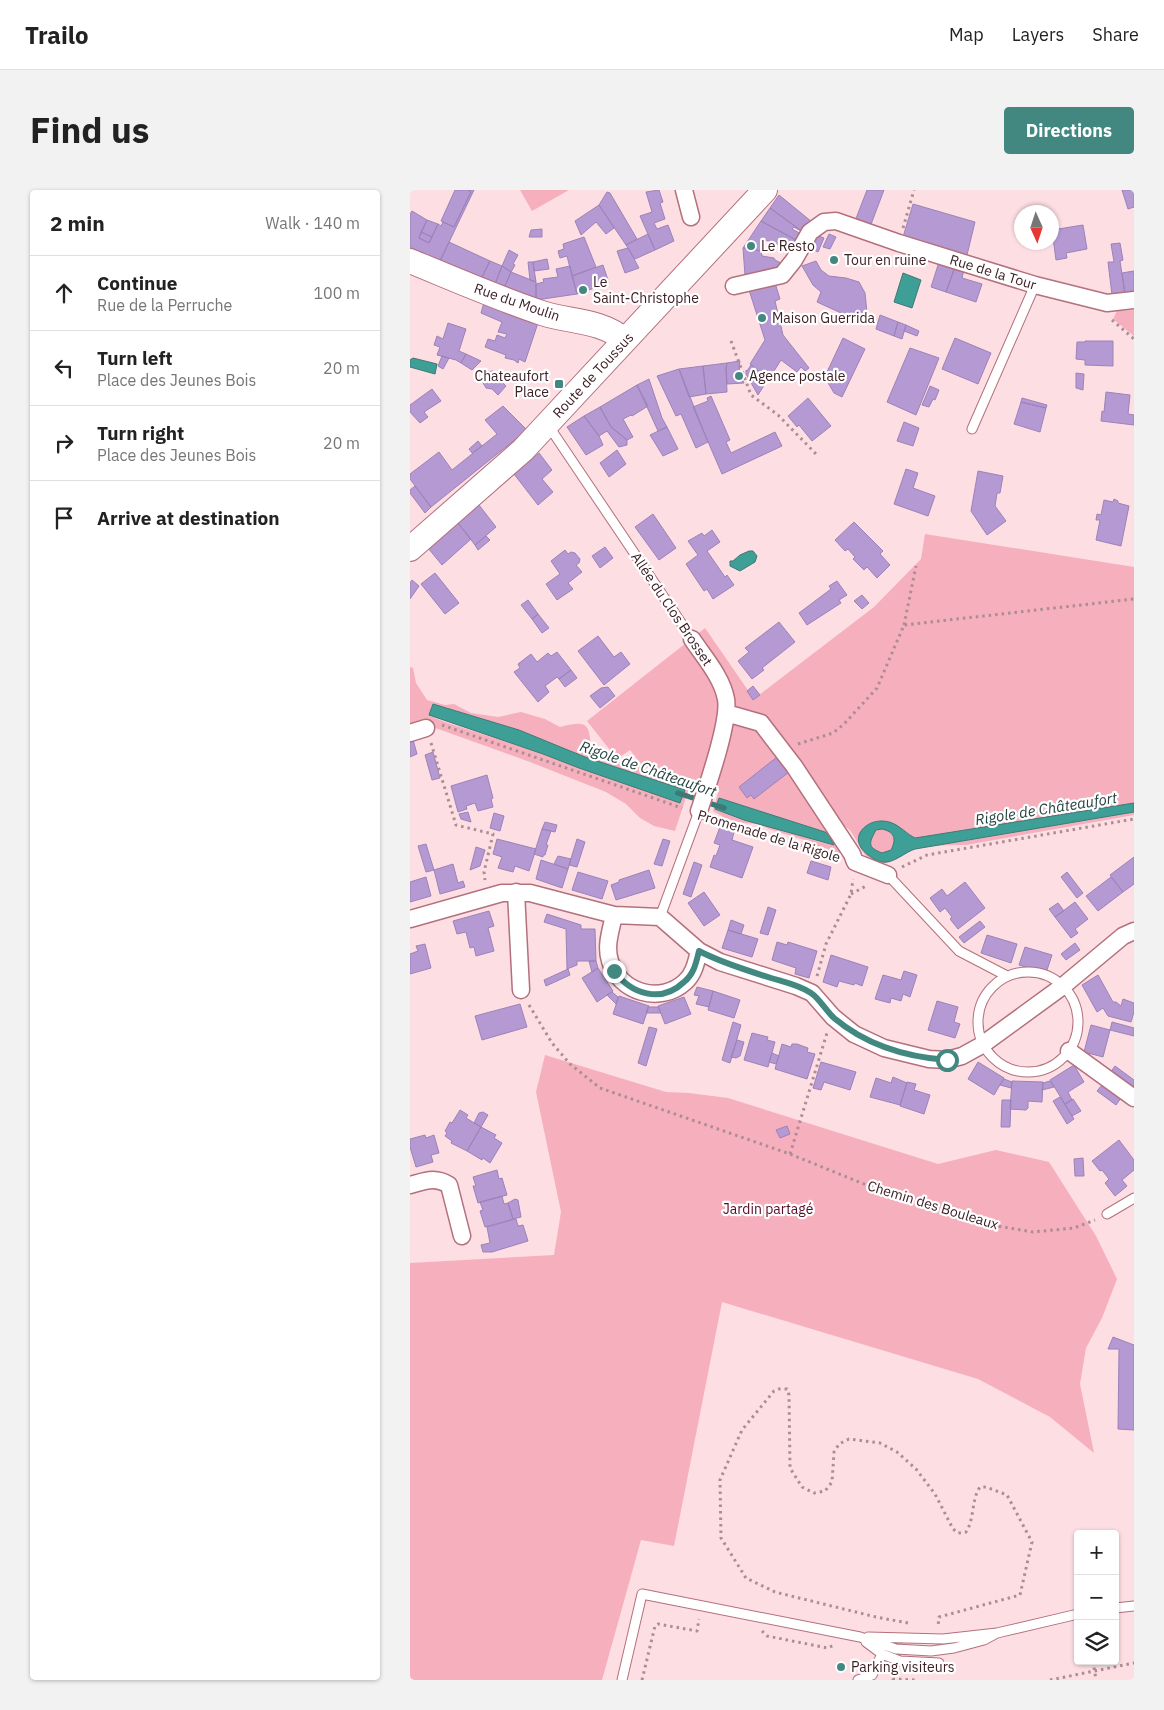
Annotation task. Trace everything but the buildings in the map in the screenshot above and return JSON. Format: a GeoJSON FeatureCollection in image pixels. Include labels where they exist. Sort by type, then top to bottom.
{"type":"FeatureCollection","features":[{"type":"Feature","properties":{"kind":"street"},"geometry":{"type":"LineString","coordinates":[[684,190],[692,217]]}},
{"type":"Feature","properties":{"kind":"street","name":"Route de Toussus"},"geometry":{"type":"LineString","coordinates":[[410,549],[509,462],[547,425],[624,340],[766,190]]}},
{"type":"Feature","properties":{"kind":"street","name":"Rue de la Tour"},"geometry":{"type":"LineString","coordinates":[[734,286],[782,276],[794,260],[810,232],[824,222],[836,221],[899,243],[1035,285],[1107,303],[1134,300]]}},
{"type":"Feature","properties":{"kind":"street","name":"Rue du Moulin"},"geometry":{"type":"LineString","coordinates":[[410,261],[542,313],[599,326],[617,334],[624,340]]}},
{"type":"Feature","properties":{"kind":"street","name":"Allée du Clos Brosset"},"geometry":{"type":"LineString","coordinates":[[692,639],[717,677],[726,699],[726,712],[699,813]]}},
{"type":"Feature","properties":{"kind":"street"},"geometry":{"type":"LineString","coordinates":[[726,712],[761,723],[781,748],[853,858]]}},
{"type":"Feature","properties":{"kind":"street"},"geometry":{"type":"LineString","coordinates":[[410,732],[425,723]]}},
{"type":"Feature","properties":{"kind":"street","name":"Promenade de la Rigole"},"geometry":{"type":"LineString","coordinates":[[853,858],[888,875]]}},
{"type":"Feature","properties":{"kind":"street"},"geometry":{"type":"LineString","coordinates":[[516,892],[521,990]]}},
{"type":"Feature","properties":{"kind":"street"},"geometry":{"type":"LineString","coordinates":[[410,919],[489,896],[516,892],[530,893],[614,915],[660,917],[699,951],[720,962],[796,986],[812,993],[832,1017],[854,1034],[884,1048],[929,1059],[947,1060],[962,1056],[982,1045],[1063,986],[1123,936],[1134,930]]}},
{"type":"Feature","properties":{"kind":"street"},"geometry":{"type":"LineString","coordinates":[[614,915],[608,949],[609,960],[620,979],[633,989],[654,994],[679,986],[689,978],[695,968],[699,951]]}},
{"type":"Feature","properties":{"kind":"street"},"geometry":{"type":"LineString","coordinates":[[1070,1051],[1134,1098]]}},
{"type":"Feature","properties":{"kind":"street"},"geometry":{"type":"LineString","coordinates":[[410,1185],[431,1179],[441,1180],[449,1185],[462,1236]]}},
{"type":"Feature","properties":{"kind":"lane"},"geometry":{"type":"LineString","coordinates":[[972,429],[1035,285]]}},
{"type":"Feature","properties":{"kind":"lane","name":"Allée du Clos Brosset"},"geometry":{"type":"LineString","coordinates":[[547,425],[692,639]]}},
{"type":"Feature","properties":{"kind":"lane","name":"Allée du Clos Brosset"},"geometry":{"type":"LineString","coordinates":[[660,917],[699,813]]}},
{"type":"Feature","properties":{"kind":"lane"},"geometry":{"type":"LineString","coordinates":[[888,875],[960,951],[1007,976]]}},
{"type":"Feature","properties":{"kind":"lane"},"geometry":{"type":"LineString","coordinates":[[1022,972],[1036,972],[1051,977],[1063,986],[1072,997],[1077,1010],[1078,1024],[1076,1038],[1070,1051],[1059,1062],[1046,1069],[1032,1073],[1017,1072],[1003,1066],[991,1057],[982,1045],[977,1022],[978,1010],[982,1000],[997,982],[1007,976],[1022,972]]}},
{"type":"Feature","properties":{"kind":"lane"},"geometry":{"type":"LineString","coordinates":[[1107,1214],[1134,1198]]}},
{"type":"Feature","properties":{"kind":"lane"},"geometry":{"type":"LineString","coordinates":[[622,1680],[642,1594],[860,1637],[937,1640],[997,1633],[1074,1615]]}},
{"type":"Feature","properties":{"kind":"lane"},"geometry":{"type":"LineString","coordinates":[[1119,1608],[1134,1606]]}},
{"type":"Feature","properties":{"kind":"lane"},"geometry":{"type":"LineString","coordinates":[[860,1637],[880,1658],[939,1663]]}},
{"type":"Feature","properties":{"kind":"lane"},"geometry":{"type":"LineString","coordinates":[[858,1680],[872,1675],[880,1658]]}},
{"type":"Feature","properties":{"kind":"path"},"geometry":{"type":"LineString","coordinates":[[899,243],[914,190]]}},
{"type":"Feature","properties":{"kind":"path"},"geometry":{"type":"LineString","coordinates":[[1107,303],[1110,319],[1134,339]]}},
{"type":"Feature","properties":{"kind":"path"},"geometry":{"type":"LineString","coordinates":[[731,340],[751,395],[778,415],[818,456]]}},
{"type":"Feature","properties":{"kind":"path"},"geometry":{"type":"LineString","coordinates":[[781,748],[833,733],[844,724],[877,688],[904,625],[916,566]]}},
{"type":"Feature","properties":{"kind":"path"},"geometry":{"type":"LineString","coordinates":[[904,625],[1134,599]]}},
{"type":"Feature","properties":{"kind":"path"},"geometry":{"type":"LineString","coordinates":[[425,723],[456,825],[493,834],[484,872],[489,896]]}},
{"type":"Feature","properties":{"kind":"path","name":"Promenade de la Rigole"},"geometry":{"type":"LineString","coordinates":[[425,723],[699,813],[853,858]]}},
{"type":"Feature","properties":{"kind":"path"},"geometry":{"type":"LineString","coordinates":[[888,875],[927,855],[1134,819]]}},
{"type":"Feature","properties":{"kind":"path"},"geometry":{"type":"LineString","coordinates":[[812,993],[826,944],[851,894],[853,858]]}},
{"type":"Feature","properties":{"kind":"path","name":"Chemin des Bouleaux"},"geometry":{"type":"LineString","coordinates":[[521,990],[552,1043],[570,1064],[600,1088],[790,1154],[896,1197],[986,1224],[1033,1232],[1074,1228],[1107,1214]]}},
{"type":"Feature","properties":{"kind":"path"},"geometry":{"type":"LineString","coordinates":[[790,1154],[832,1017]]}},
{"type":"Feature","properties":{"kind":"path"},"geometry":{"type":"LineString","coordinates":[[911,1623],[876,1617],[775,1592],[746,1578],[721,1538],[720,1480],[742,1430],[774,1391],[787,1389],[789,1395],[790,1468],[802,1487],[814,1493],[825,1491],[832,1482],[834,1452],[838,1444],[849,1439],[880,1443],[897,1452],[916,1469],[935,1494],[953,1529],[958,1533],[966,1532],[970,1526],[976,1492],[980,1487],[986,1487],[1007,1495],[1032,1542],[1020,1595],[939,1617],[938,1628],[929,1626]]}},
{"type":"Feature","properties":{"kind":"path"},"geometry":{"type":"LineString","coordinates":[[642,1680],[655,1626],[658,1624],[697,1631],[700,1615]]}},
{"type":"Feature","properties":{"kind":"path"},"geometry":{"type":"LineString","coordinates":[[757,1626],[767,1636],[828,1648],[839,1643]]}},
{"type":"Feature","properties":{"kind":"path"},"geometry":{"type":"LineString","coordinates":[[880,1658],[893,1669],[892,1679],[917,1680]]}},
{"type":"Feature","properties":{"kind":"path"},"geometry":{"type":"LineString","coordinates":[[1050,1680],[1134,1662]]}},
{"type":"Feature","properties":{"kind":"path"},"geometry":{"type":"LineString","coordinates":[[1093,1665],[1096,1680]]}},
{"type":"Feature","properties":{"kind":"green space"},"geometry":{"type":"Polygon","coordinates":[[[520,190],[569,190],[532,211],[520,190]]]}},
{"type":"Feature","properties":{"kind":"green space"},"geometry":{"type":"Polygon","coordinates":[[[1134,310],[1134,336],[1113,319],[1117,311],[1134,310]]]}},
{"type":"Feature","properties":{"kind":"green space"},"geometry":{"type":"Polygon","coordinates":[[[925,534],[1134,567],[1134,803],[915,838],[897,826],[866,825],[872,857],[885,861],[897,859],[880,863],[873,861],[863,853],[854,836],[846,827],[840,824],[827,821],[840,851],[839,855],[820,848],[811,842],[758,824],[727,819],[713,811],[719,789],[710,784],[688,781],[648,768],[642,765],[630,750],[617,759],[587,721],[705,628],[754,699],[874,607],[921,559],[925,534]],[[719,798],[715,809],[734,816],[834,845],[825,832],[719,798]]]}},
{"type":"Feature","properties":{"kind":"green space"},"geometry":{"type":"Polygon","coordinates":[[[410,667],[413,668],[416,683],[427,700],[445,705],[454,704],[471,713],[498,717],[521,712],[545,719],[560,727],[584,725],[589,732],[593,756],[601,761],[616,763],[626,760],[651,773],[689,788],[675,831],[654,826],[640,818],[626,804],[606,792],[416,721],[410,725],[410,667]],[[433,704],[430,716],[681,803],[684,790],[585,757],[519,730],[433,704]]]}},
{"type":"Feature","properties":{"kind":"green space"},"geometry":{"type":"Polygon","coordinates":[[[1134,812],[1134,815],[966,845],[939,846],[912,851],[921,848],[1134,812]]]}},
{"type":"Feature","properties":{"kind":"green space"},"geometry":{"type":"Polygon","coordinates":[[[882,829],[887,830],[893,836],[893,846],[887,852],[882,853],[877,852],[871,846],[870,841],[871,836],[877,830],[882,829]]]}},
{"type":"Feature","properties":{"kind":"green space","name":"Jardin partagé"},"geometry":{"type":"Polygon","coordinates":[[[545,1055],[666,1092],[728,1098],[938,1164],[996,1150],[1049,1162],[1096,1236],[1117,1279],[1102,1318],[1086,1348],[1080,1384],[1094,1453],[1050,1417],[978,1379],[722,1302],[674,1546],[641,1540],[602,1680],[410,1680],[410,1263],[554,1255],[561,1212],[536,1092],[545,1055]]]}},
{"type":"Feature","properties":{"kind":"water"},"geometry":{"type":"Polygon","coordinates":[[[903,273],[921,280],[912,308],[894,302],[903,273]]]}},
{"type":"Feature","properties":{"kind":"water"},"geometry":{"type":"Polygon","coordinates":[[[413,358],[437,364],[435,374],[410,367],[410,360],[413,358]]]}},
{"type":"Feature","properties":{"kind":"water"},"geometry":{"type":"Polygon","coordinates":[[[749,551],[753,551],[757,556],[755,562],[740,571],[730,566],[730,561],[749,551]]]}},
{"type":"Feature","properties":{"kind":"water"},"geometry":{"type":"Polygon","coordinates":[[[433,704],[519,730],[585,757],[685,790],[680,803],[429,715],[433,704]]]}},
{"type":"Feature","properties":{"kind":"water"},"geometry":{"type":"Polygon","coordinates":[[[719,798],[825,832],[834,845],[744,820],[715,809],[719,798]]]}},
{"type":"Feature","properties":{"kind":"water"},"geometry":{"type":"Polygon","coordinates":[[[1134,803],[1134,812],[915,849],[895,860],[886,862],[873,859],[861,848],[859,835],[868,824],[884,821],[895,824],[915,838],[1134,803]],[[876,830],[871,841],[872,847],[882,853],[891,850],[894,842],[892,834],[886,830],[876,830]]]}},
{"type":"Feature","properties":{"kind":"waterway","name":"Rigole de Châteaufort"},"geometry":{"type":"LineString","coordinates":[[678,793],[724,808]]}},
{"type":"Feature","properties":{"kind":"place","name":"Le Resto"},"geometry":{"type":"Point","coordinates":[751,246]}},
{"type":"Feature","properties":{"kind":"place","name":"Tour en ruine"},"geometry":{"type":"Point","coordinates":[834,260]}},
{"type":"Feature","properties":{"kind":"place","name":"Le Saint-Christophe"},"geometry":{"type":"Point","coordinates":[583,290]}},
{"type":"Feature","properties":{"kind":"place","name":"Maison Guerrida"},"geometry":{"type":"Point","coordinates":[762,318]}},
{"type":"Feature","properties":{"kind":"place","name":"Agence postale"},"geometry":{"type":"Point","coordinates":[739,376]}},
{"type":"Feature","properties":{"kind":"place","name":"Chateaufort Place"},"geometry":{"type":"Point","coordinates":[559,384]}},
{"type":"Feature","properties":{"kind":"place","name":"Parking visiteurs"},"geometry":{"type":"Point","coordinates":[841,1667]}},
{"type":"Feature","properties":{"kind":"route"},"geometry":{"type":"LineString","coordinates":[[614,971],[625,984],[633,989],[643,993],[662,993],[679,986],[689,978],[695,968],[699,951],[720,962],[796,986],[812,993],[832,1017],[854,1034],[884,1048],[929,1059],[947,1060]]}}]}
